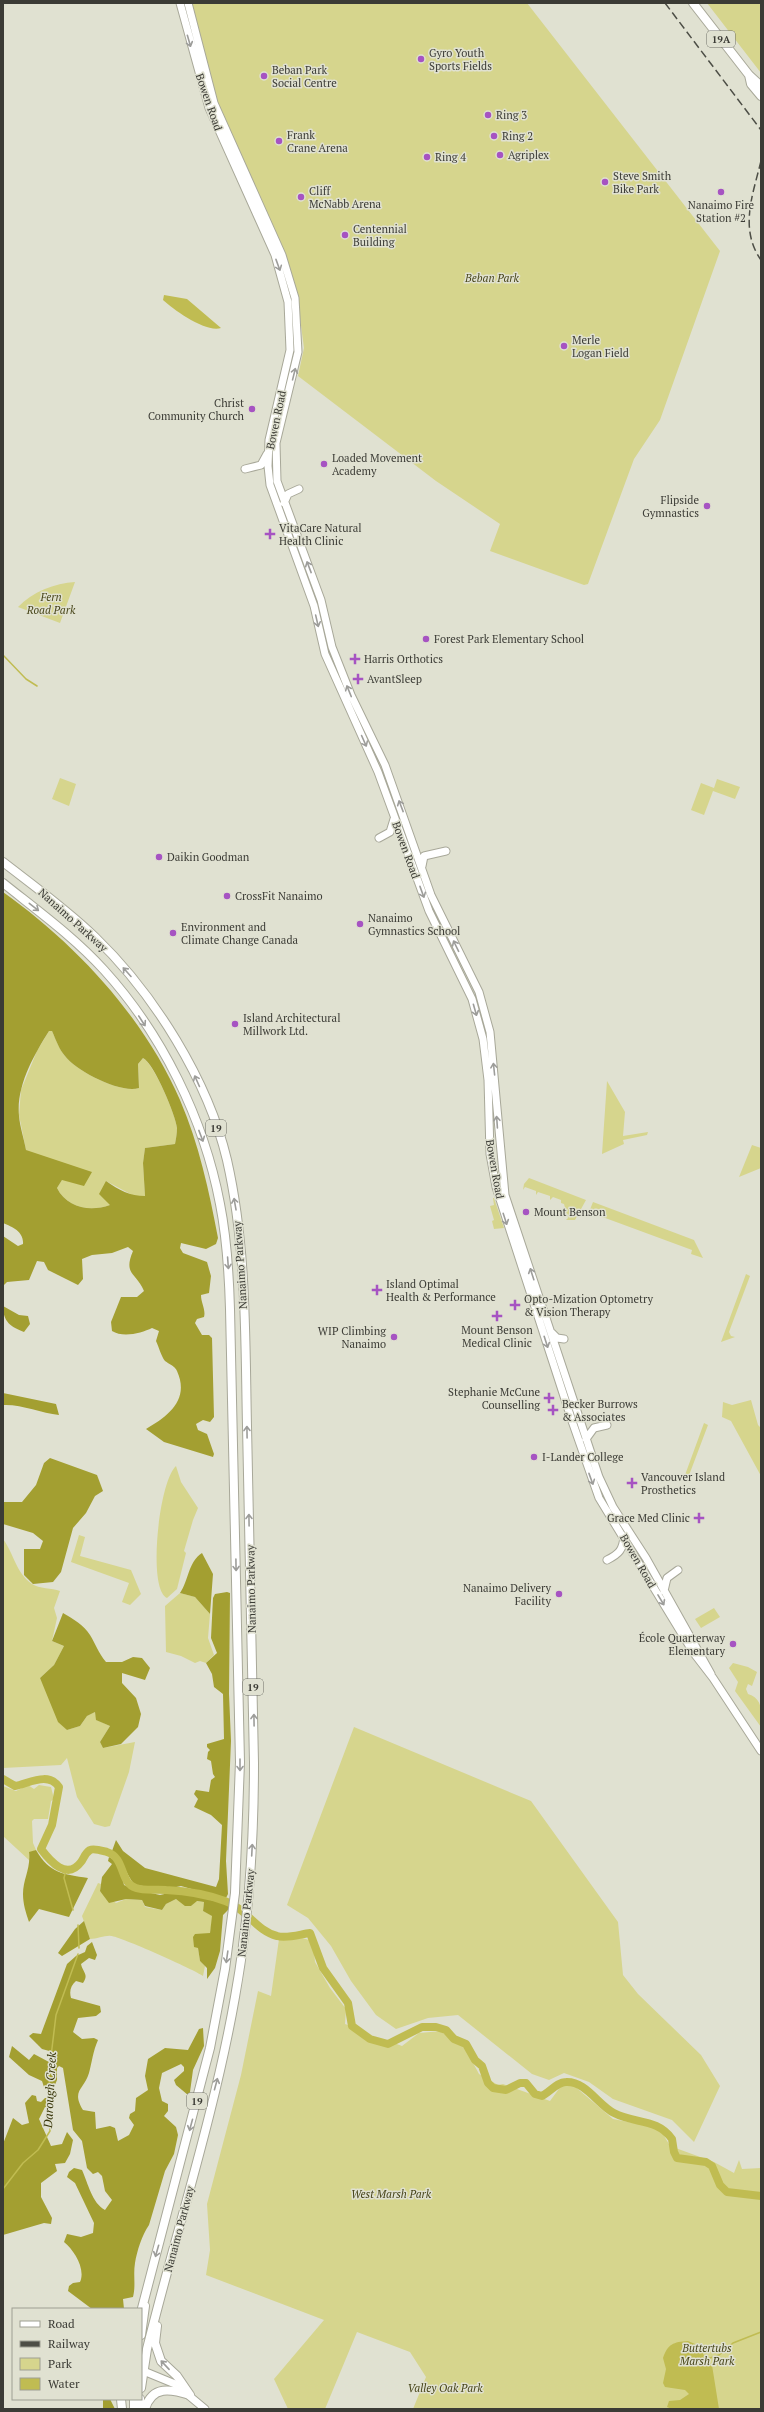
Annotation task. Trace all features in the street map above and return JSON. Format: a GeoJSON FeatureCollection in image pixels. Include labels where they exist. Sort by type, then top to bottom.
{"type":"FeatureCollection","features":[{"type":"Feature","properties":{"kind":"main road","name":"Bowen Road"},"geometry":{"type":"LineString","coordinates":[[180,3],[209,108],[275,255],[288,302],[290,328],[289,360],[268,450],[270,485],[314,606],[325,654],[378,772],[429,912],[472,999],[483,1039],[488,1080],[490,1154],[496,1187],[572,1421],[597,1492],[689,1647],[713,1678],[761,1750]]}},
{"type":"Feature","properties":{"kind":"main road","name":"Bowen Road"},"geometry":{"type":"LineString","coordinates":[[188,3],[214,103],[282,255],[295,298],[298,352],[275,454],[277,481],[321,600],[332,647],[351,695],[385,765],[431,894],[479,992],[490,1032],[505,1195],[586,1439],[608,1497],[646,1558],[707,1664],[713,1678]]}},
{"type":"Feature","properties":{"kind":"main road","name":"19A"},"geometry":{"type":"LineString","coordinates":[[693,3],[749,76],[761,86]]}},
{"type":"Feature","properties":{"kind":"main road","name":"19A"},"geometry":{"type":"LineString","coordinates":[[749,76],[751,84],[761,96]]}},
{"type":"Feature","properties":{"kind":"main road"},"geometry":{"type":"LineString","coordinates":[[245,469],[261,465],[268,450]]}},
{"type":"Feature","properties":{"kind":"main road"},"geometry":{"type":"LineString","coordinates":[[284,503],[288,494],[299,489]]}},
{"type":"Feature","properties":{"kind":"main road"},"geometry":{"type":"LineString","coordinates":[[379,838],[390,832],[394,821],[393,813]]}},
{"type":"Feature","properties":{"kind":"main road"},"geometry":{"type":"LineString","coordinates":[[422,868],[424,856],[446,851]]}},
{"type":"Feature","properties":{"kind":"main road","name":"Nanaimo Parkway"},"geometry":{"type":"LineString","coordinates":[[3,862],[55,902],[95,937],[131,977],[162,1018],[188,1062],[208,1107],[226,1158],[239,1234],[244,1300],[254,1763],[253,1832],[248,1903],[225,2048],[142,2370]]}},
{"type":"Feature","properties":{"kind":"main road","name":"Nanaimo Parkway"},"geometry":{"type":"LineString","coordinates":[[3,883],[65,932],[103,970],[130,1002],[167,1060],[185,1094],[207,1153],[219,1199],[225,1238],[229,1283],[240,1738],[239,1818],[235,1893],[210,2048],[142,2308]]}},
{"type":"Feature","properties":{"kind":"main road"},"geometry":{"type":"LineString","coordinates":[[555,1369],[563,1383],[568,1399],[575,1405]]}},
{"type":"Feature","properties":{"kind":"main road"},"geometry":{"type":"LineString","coordinates":[[572,1421],[578,1426],[584,1445],[592,1455]]}},
{"type":"Feature","properties":{"kind":"main road"},"geometry":{"type":"LineString","coordinates":[[586,1439],[594,1428],[607,1425]]}},
{"type":"Feature","properties":{"kind":"main road"},"geometry":{"type":"LineString","coordinates":[[607,1560],[621,1552],[624,1546],[624,1536]]}},
{"type":"Feature","properties":{"kind":"main road"},"geometry":{"type":"LineString","coordinates":[[664,1591],[667,1578],[678,1570]]}},
{"type":"Feature","properties":{"kind":"main road"},"geometry":{"type":"LineString","coordinates":[[138,2308],[149,2280]]}},
{"type":"Feature","properties":{"kind":"main road"},"geometry":{"type":"LineString","coordinates":[[142,2328],[149,2280]]}},
{"type":"Feature","properties":{"kind":"main road"},"geometry":{"type":"LineString","coordinates":[[164,2284],[156,2333],[156,2352],[161,2361],[177,2376],[190,2395]]}},
{"type":"Feature","properties":{"kind":"main road"},"geometry":{"type":"LineString","coordinates":[[142,2370],[175,2384],[205,2409]]}},
{"type":"Feature","properties":{"kind":"main road"},"geometry":{"type":"LineString","coordinates":[[145,2409],[151,2397],[161,2390],[170,2389],[190,2395]]}},
{"type":"Feature","properties":{"kind":"green space","name":"Beban Park"},"geometry":{"type":"Polygon","coordinates":[[[192,3],[527,3],[720,251],[660,420],[634,459],[588,584],[584,585],[490,551],[500,524],[436,481],[298,376],[304,348],[298,303],[284,251],[220,113],[192,3]]]}},
{"type":"Feature","properties":{"kind":"green space"},"geometry":{"type":"Polygon","coordinates":[[[707,3],[761,3],[761,73],[707,3]]]}},
{"type":"Feature","properties":{"kind":"green space","name":"Fern Road Park"},"geometry":{"type":"Polygon","coordinates":[[[75,582],[60,623],[18,607],[30,597],[44,589],[60,584],[75,582]]]}},
{"type":"Feature","properties":{"kind":"green space"},"geometry":{"type":"Polygon","coordinates":[[[60,778],[76,784],[69,806],[52,799],[60,778]]]}},
{"type":"Feature","properties":{"kind":"green space"},"geometry":{"type":"Polygon","coordinates":[[[717,779],[740,787],[735,799],[713,791],[704,815],[691,810],[701,783],[714,788],[717,779]]]}},
{"type":"Feature","properties":{"kind":"green space"},"geometry":{"type":"Polygon","coordinates":[[[49,1031],[52,1031],[61,1050],[71,1062],[99,1080],[121,1088],[139,1088],[138,1064],[143,1058],[148,1062],[153,1070],[169,1102],[176,1122],[177,1130],[175,1144],[145,1148],[143,1163],[145,1196],[134,1196],[106,1181],[110,1205],[95,1208],[80,1207],[73,1204],[61,1195],[57,1188],[62,1180],[26,1150],[19,1115],[21,1090],[37,1051],[49,1031]]]}},
{"type":"Feature","properties":{"kind":"green space"},"geometry":{"type":"Polygon","coordinates":[[[607,1081],[625,1112],[623,1136],[648,1132],[647,1135],[623,1140],[624,1144],[602,1154],[607,1081]]]}},
{"type":"Feature","properties":{"kind":"green space"},"geometry":{"type":"Polygon","coordinates":[[[752,1145],[761,1148],[761,1168],[739,1177],[752,1145]]]}},
{"type":"Feature","properties":{"kind":"green space"},"geometry":{"type":"Polygon","coordinates":[[[529,1178],[586,1200],[575,1220],[566,1220],[568,1218],[564,1204],[561,1203],[561,1200],[553,1197],[550,1200],[550,1196],[538,1192],[536,1195],[536,1191],[525,1187],[523,1190],[524,1184],[529,1178]]]}},
{"type":"Feature","properties":{"kind":"green space"},"geometry":{"type":"Polygon","coordinates":[[[493,1198],[504,1228],[494,1229],[492,1221],[494,1220],[490,1206],[494,1205],[493,1198]]]}},
{"type":"Feature","properties":{"kind":"green space"},"geometry":{"type":"Polygon","coordinates":[[[593,1202],[694,1240],[703,1258],[691,1254],[692,1250],[589,1212],[593,1202]]]}},
{"type":"Feature","properties":{"kind":"green space"},"geometry":{"type":"Polygon","coordinates":[[[746,1274],[750,1276],[729,1332],[731,1336],[735,1337],[721,1342],[746,1274]]]}},
{"type":"Feature","properties":{"kind":"green space"},"geometry":{"type":"Polygon","coordinates":[[[751,1400],[758,1425],[761,1428],[761,1476],[731,1421],[722,1417],[723,1402],[732,1405],[751,1400]]]}},
{"type":"Feature","properties":{"kind":"green space"},"geometry":{"type":"Polygon","coordinates":[[[704,1423],[708,1425],[688,1478],[685,1475],[704,1423]]]}},
{"type":"Feature","properties":{"kind":"green space"},"geometry":{"type":"Polygon","coordinates":[[[176,1466],[181,1482],[198,1508],[184,1551],[186,1553],[177,1589],[167,1598],[161,1590],[158,1576],[158,1534],[160,1512],[165,1492],[170,1476],[176,1466]]]}},
{"type":"Feature","properties":{"kind":"green space"},"geometry":{"type":"Polygon","coordinates":[[[79,1535],[85,1537],[80,1556],[131,1570],[141,1594],[130,1605],[122,1602],[129,1583],[71,1562],[79,1535]]]}},
{"type":"Feature","properties":{"kind":"green space"},"geometry":{"type":"Polygon","coordinates":[[[3,1539],[19,1569],[27,1580],[38,1587],[60,1591],[54,1608],[57,1618],[52,1641],[64,1646],[54,1665],[40,1678],[67,1730],[80,1726],[87,1716],[95,1712],[97,1720],[110,1726],[100,1742],[103,1748],[135,1742],[129,1772],[110,1826],[105,1827],[94,1824],[77,1797],[67,1758],[61,1765],[3,1768],[3,1539]]]}},
{"type":"Feature","properties":{"kind":"green space"},"geometry":{"type":"Polygon","coordinates":[[[180,1593],[195,1597],[210,1614],[208,1638],[214,1655],[206,1663],[200,1661],[195,1663],[181,1656],[166,1652],[165,1606],[180,1593]]]}},
{"type":"Feature","properties":{"kind":"green space"},"geometry":{"type":"Polygon","coordinates":[[[714,1608],[720,1617],[701,1628],[695,1619],[714,1608]]]}},
{"type":"Feature","properties":{"kind":"green space"},"geometry":{"type":"Polygon","coordinates":[[[733,1663],[748,1667],[757,1672],[752,1686],[748,1684],[746,1689],[748,1694],[757,1699],[759,1703],[761,1712],[761,1727],[735,1691],[738,1682],[729,1668],[733,1663]]]}},
{"type":"Feature","properties":{"kind":"green space"},"geometry":{"type":"Polygon","coordinates":[[[354,1727],[531,1801],[618,1922],[623,1975],[638,1994],[701,2055],[720,2086],[694,2142],[672,2120],[613,2099],[589,2082],[564,2073],[549,2080],[532,2074],[458,2015],[428,2018],[396,2029],[376,2015],[351,1981],[331,1946],[308,1918],[287,1905],[354,1727]]]}},
{"type":"Feature","properties":{"kind":"green space"},"geometry":{"type":"Polygon","coordinates":[[[28,1785],[34,1789],[39,1785],[51,1787],[54,1799],[51,1801],[48,1819],[34,1819],[32,1821],[33,1843],[36,1850],[29,1853],[30,1861],[3,1836],[3,1786],[16,1791],[28,1785]]]}},
{"type":"Feature","properties":{"kind":"green space"},"geometry":{"type":"Polygon","coordinates":[[[98,1883],[101,1884],[100,1891],[116,1903],[126,1899],[142,1900],[145,1907],[162,1910],[166,1904],[176,1899],[191,1906],[196,1901],[204,1902],[203,1911],[213,1916],[210,1933],[198,1948],[200,1961],[205,1966],[203,1976],[117,1937],[109,1936],[90,1939],[82,1916],[98,1883]]]}},
{"type":"Feature","properties":{"kind":"green space","name":"West Marsh Park"},"geometry":{"type":"Polygon","coordinates":[[[302,1938],[313,1941],[315,1962],[330,1988],[346,2009],[345,2024],[362,2030],[378,2042],[389,2041],[402,2046],[419,2033],[442,2031],[465,2048],[479,2074],[498,2085],[503,2084],[550,2101],[561,2086],[572,2084],[613,2119],[654,2127],[663,2134],[670,2146],[714,2162],[734,2173],[739,2160],[742,2169],[761,2168],[761,2409],[413,2409],[426,2377],[410,2352],[357,2332],[325,2409],[288,2409],[274,2379],[324,2320],[206,2275],[210,2250],[207,2204],[241,2075],[258,1991],[271,1996],[279,1939],[302,1938]]]}},
{"type":"Feature","properties":{"kind":"shaded area"},"geometry":{"type":"Polygon","coordinates":[[[3,892],[30,912],[56,935],[82,959],[105,984],[127,1011],[165,1069],[187,1117],[203,1168],[218,1238],[216,1244],[206,1249],[181,1243],[180,1248],[183,1253],[207,1262],[211,1276],[209,1293],[201,1295],[204,1317],[197,1319],[195,1323],[202,1335],[209,1335],[212,1338],[214,1417],[210,1422],[203,1420],[196,1424],[198,1430],[207,1434],[214,1454],[213,1457],[164,1442],[146,1429],[169,1413],[179,1399],[181,1390],[176,1369],[165,1361],[156,1341],[159,1331],[152,1328],[138,1333],[121,1334],[112,1331],[111,1322],[121,1297],[137,1297],[144,1291],[130,1269],[130,1259],[133,1251],[128,1247],[112,1253],[92,1255],[82,1259],[83,1279],[78,1285],[48,1270],[44,1262],[37,1261],[29,1280],[7,1282],[3,1286],[3,1236],[18,1246],[23,1244],[23,1240],[22,1236],[17,1230],[3,1223],[3,892]],[[49,1031],[32,1061],[20,1093],[19,1116],[26,1150],[92,1172],[84,1186],[62,1180],[57,1188],[61,1195],[67,1200],[80,1207],[95,1208],[110,1205],[99,1194],[106,1181],[125,1192],[145,1196],[143,1163],[145,1148],[175,1144],[177,1130],[176,1122],[169,1102],[153,1069],[143,1058],[138,1064],[139,1088],[121,1088],[99,1080],[79,1068],[65,1056],[52,1031],[49,1031]]]}},
{"type":"Feature","properties":{"kind":"shaded area"},"geometry":{"type":"Polygon","coordinates":[[[3,1306],[19,1315],[28,1316],[30,1324],[24,1332],[12,1326],[6,1320],[3,1312],[3,1306]]]}},
{"type":"Feature","properties":{"kind":"shaded area"},"geometry":{"type":"Polygon","coordinates":[[[3,1393],[56,1404],[59,1415],[17,1406],[3,1405],[3,1393]]]}},
{"type":"Feature","properties":{"kind":"shaded area"},"geometry":{"type":"Polygon","coordinates":[[[50,1458],[97,1475],[103,1491],[95,1496],[86,1513],[73,1528],[61,1572],[53,1582],[33,1584],[24,1575],[24,1549],[40,1549],[43,1541],[33,1533],[3,1524],[3,1502],[22,1502],[36,1485],[44,1463],[50,1458]]]}},
{"type":"Feature","properties":{"kind":"shaded area"},"geometry":{"type":"Polygon","coordinates":[[[202,1553],[213,1574],[210,1614],[195,1597],[180,1593],[191,1566],[197,1557],[202,1553]]]}},
{"type":"Feature","properties":{"kind":"shaded area"},"geometry":{"type":"Polygon","coordinates":[[[230,1593],[229,1694],[231,1741],[226,1861],[228,1894],[226,1898],[181,1886],[167,1889],[135,1885],[122,1863],[112,1851],[116,1840],[123,1851],[145,1868],[216,1887],[219,1879],[222,1825],[211,1815],[194,1807],[198,1799],[194,1794],[196,1790],[209,1792],[211,1780],[215,1777],[213,1774],[211,1761],[207,1759],[208,1752],[210,1750],[207,1747],[207,1744],[224,1739],[223,1694],[214,1687],[212,1674],[206,1663],[217,1653],[211,1638],[213,1598],[215,1594],[230,1593]]]}},
{"type":"Feature","properties":{"kind":"shaded area"},"geometry":{"type":"Polygon","coordinates":[[[63,1613],[78,1622],[88,1631],[106,1662],[122,1662],[133,1657],[142,1658],[150,1668],[145,1680],[122,1673],[122,1683],[136,1698],[141,1714],[138,1727],[121,1744],[103,1748],[100,1742],[110,1726],[96,1720],[95,1712],[87,1716],[80,1726],[67,1730],[58,1722],[40,1678],[54,1665],[64,1646],[52,1641],[63,1613]]]}},
{"type":"Feature","properties":{"kind":"shaded area"},"geometry":{"type":"Polygon","coordinates":[[[36,1850],[47,1864],[58,1872],[88,1878],[69,1917],[39,1909],[29,1922],[24,1905],[23,1889],[29,1863],[29,1852],[36,1850]]]}},
{"type":"Feature","properties":{"kind":"shaded area"},"geometry":{"type":"Polygon","coordinates":[[[109,1857],[119,1863],[124,1885],[133,1889],[160,1895],[178,1891],[229,1905],[228,1910],[223,1915],[220,1951],[215,1968],[207,1979],[207,1968],[200,1961],[198,1948],[194,1947],[193,1937],[195,1934],[210,1933],[212,1916],[203,1911],[204,1902],[197,1901],[191,1906],[185,1906],[176,1899],[166,1904],[162,1910],[145,1906],[142,1900],[126,1899],[109,1903],[100,1891],[102,1877],[112,1864],[108,1861],[109,1857]]]}},
{"type":"Feature","properties":{"kind":"shaded area"},"geometry":{"type":"Polygon","coordinates":[[[84,1921],[90,1939],[62,1956],[58,1953],[75,1929],[84,1921]]]}},
{"type":"Feature","properties":{"kind":"shaded area"},"geometry":{"type":"Polygon","coordinates":[[[92,1942],[97,1955],[95,1960],[89,1958],[81,1964],[86,1978],[83,1983],[76,1981],[72,1986],[70,1993],[71,1998],[100,2006],[101,2012],[96,2016],[78,2018],[73,2032],[82,2039],[94,2038],[98,2040],[87,2079],[78,2094],[83,2110],[95,2112],[96,2129],[110,2126],[115,2128],[118,2141],[129,2135],[134,2125],[129,2118],[130,2114],[135,2111],[136,2098],[148,2090],[145,2076],[148,2059],[165,2048],[188,2050],[199,2029],[203,2028],[204,2046],[193,2070],[190,2092],[188,2095],[176,2085],[174,2080],[184,2071],[184,2067],[181,2064],[162,2073],[159,2088],[162,2101],[168,2104],[168,2111],[164,2116],[176,2127],[178,2135],[174,2154],[165,2171],[149,2225],[142,2238],[137,2253],[134,2267],[133,2297],[123,2299],[124,2308],[91,2308],[68,2291],[69,2286],[73,2283],[80,2282],[81,2271],[78,2260],[72,2250],[64,2242],[67,2234],[81,2237],[93,2233],[94,2223],[75,2183],[67,2177],[69,2172],[74,2168],[82,2170],[94,2198],[105,2210],[112,2200],[105,2191],[102,2176],[98,2172],[93,2174],[87,2168],[82,2141],[73,2130],[63,2068],[59,2066],[57,2068],[57,2080],[54,2087],[48,2089],[44,2087],[42,2081],[29,2075],[9,2057],[12,2046],[29,2060],[34,2054],[49,2062],[54,2061],[56,2056],[53,2052],[42,2049],[29,2036],[33,2033],[41,2034],[67,1964],[76,1956],[85,1952],[87,1946],[92,1942]]]}},
{"type":"Feature","properties":{"kind":"shaded area"},"geometry":{"type":"Polygon","coordinates":[[[32,2095],[36,2096],[37,2101],[41,2102],[45,2098],[51,2098],[54,2103],[53,2109],[45,2107],[39,2119],[51,2146],[62,2144],[67,2132],[73,2140],[70,2154],[65,2163],[55,2164],[57,2171],[41,2183],[41,2197],[52,2218],[51,2224],[44,2223],[3,2235],[3,2144],[13,2118],[22,2125],[29,2123],[25,2103],[32,2095]]]}},
{"type":"Feature","properties":{"kind":"shaded area"},"geometry":{"type":"Polygon","coordinates":[[[103,2400],[110,2400],[115,2409],[103,2409],[103,2400]]]}},
{"type":"Feature","properties":{"kind":"water"},"geometry":{"type":"Polygon","coordinates":[[[164,295],[187,299],[221,328],[215,329],[207,327],[190,320],[163,300],[164,295]]]}},
{"type":"Feature","properties":{"kind":"water"},"geometry":{"type":"Polygon","coordinates":[[[688,2341],[695,2344],[712,2365],[719,2409],[672,2409],[667,2407],[669,2401],[680,2400],[689,2394],[685,2390],[665,2387],[663,2383],[666,2369],[663,2358],[669,2347],[678,2342],[688,2341]]]}},
{"type":"Feature","properties":{"kind":"waterway"},"geometry":{"type":"LineString","coordinates":[[3,655],[26,679],[37,686]]}},
{"type":"Feature","properties":{"kind":"waterway"},"geometry":{"type":"LineString","coordinates":[[3,1779],[15,1786],[44,1779],[54,1782],[59,1787],[52,1825],[41,1849],[49,1859],[59,1867],[70,1870],[76,1867],[90,1850],[96,1849],[113,1855],[117,1859],[127,1881],[136,1888],[189,1892],[225,1901],[239,1909],[257,1925],[277,1936],[289,1937],[310,1933],[323,1968],[348,2003],[352,2026],[370,2039],[388,2044],[422,2027],[436,2027],[446,2030],[454,2039],[466,2044],[475,2060],[482,2066],[488,2083],[493,2088],[506,2090],[520,2083],[526,2083],[535,2094],[542,2096],[563,2082],[580,2085],[614,2113],[653,2124],[666,2132],[672,2139],[674,2152],[677,2158],[706,2162],[712,2166],[720,2185],[727,2192],[761,2196]]}},
{"type":"Feature","properties":{"kind":"waterway","name":"Darough Creek"},"geometry":{"type":"LineString","coordinates":[[66,1870],[64,1878],[73,1910]]}},
{"type":"Feature","properties":{"kind":"waterway","name":"Darough Creek"},"geometry":{"type":"LineString","coordinates":[[78,1925],[79,1948]]}},
{"type":"Feature","properties":{"kind":"waterway","name":"Darough Creek"},"geometry":{"type":"LineString","coordinates":[[3,2189],[23,2163],[38,2150],[50,2131],[49,2073],[56,2015],[78,1954]]}},
{"type":"Feature","properties":{"kind":"waterway"},"geometry":{"type":"LineString","coordinates":[[707,2359],[719,2355],[733,2343],[761,2332]]}},
{"type":"Feature","properties":{"kind":"railway"},"geometry":{"type":"LineString","coordinates":[[665,3],[761,130]]}},
{"type":"Feature","properties":{"kind":"railway"},"geometry":{"type":"LineString","coordinates":[[761,161],[752,199],[749,224],[754,248],[761,260]]}},
{"type":"Feature","properties":{"kind":"place","name":"Gyro Youth Sports Fields"},"geometry":{"type":"Point","coordinates":[421,59]}},
{"type":"Feature","properties":{"kind":"place","name":"Beban Park Social Centre"},"geometry":{"type":"Point","coordinates":[264,76]}},
{"type":"Feature","properties":{"kind":"place","name":"Ring 3"},"geometry":{"type":"Point","coordinates":[488,115]}},
{"type":"Feature","properties":{"kind":"place","name":"Ring 2"},"geometry":{"type":"Point","coordinates":[494,136]}},
{"type":"Feature","properties":{"kind":"place","name":"Frank Crane Arena"},"geometry":{"type":"Point","coordinates":[279,141]}},
{"type":"Feature","properties":{"kind":"place","name":"Agriplex"},"geometry":{"type":"Point","coordinates":[500,155]}},
{"type":"Feature","properties":{"kind":"place","name":"Ring 4"},"geometry":{"type":"Point","coordinates":[427,157]}},
{"type":"Feature","properties":{"kind":"place","name":"Steve Smith Bike Park"},"geometry":{"type":"Point","coordinates":[605,182]}},
{"type":"Feature","properties":{"kind":"place","name":"Nanaimo Fire Station #2"},"geometry":{"type":"Point","coordinates":[721,192]}},
{"type":"Feature","properties":{"kind":"place","name":"Cliff McNabb Arena"},"geometry":{"type":"Point","coordinates":[301,197]}},
{"type":"Feature","properties":{"kind":"place","name":"Centennial Building"},"geometry":{"type":"Point","coordinates":[345,235]}},
{"type":"Feature","properties":{"kind":"place","name":"Merle Logan Field"},"geometry":{"type":"Point","coordinates":[564,346]}},
{"type":"Feature","properties":{"kind":"place","name":"Christ Community Church"},"geometry":{"type":"Point","coordinates":[252,409]}},
{"type":"Feature","properties":{"kind":"place","name":"Loaded Movement Academy"},"geometry":{"type":"Point","coordinates":[324,464]}},
{"type":"Feature","properties":{"kind":"place","name":"Flipside Gymnastics"},"geometry":{"type":"Point","coordinates":[707,506]}},
{"type":"Feature","properties":{"kind":"place","name":"VitaCare Natural Health Clinic"},"geometry":{"type":"Point","coordinates":[270,534]}},
{"type":"Feature","properties":{"kind":"place","name":"Forest Park Elementary School"},"geometry":{"type":"Point","coordinates":[426,639]}},
{"type":"Feature","properties":{"kind":"place","name":"Harris Orthotics"},"geometry":{"type":"Point","coordinates":[355,659]}},
{"type":"Feature","properties":{"kind":"place","name":"AvantSleep"},"geometry":{"type":"Point","coordinates":[358,679]}},
{"type":"Feature","properties":{"kind":"place","name":"Daikin Goodman"},"geometry":{"type":"Point","coordinates":[159,857]}},
{"type":"Feature","properties":{"kind":"place","name":"CrossFit Nanaimo"},"geometry":{"type":"Point","coordinates":[227,896]}},
{"type":"Feature","properties":{"kind":"place","name":"Nanaimo Gymnastics School"},"geometry":{"type":"Point","coordinates":[360,924]}},
{"type":"Feature","properties":{"kind":"place","name":"Environment and Climate Change Canada"},"geometry":{"type":"Point","coordinates":[173,933]}},
{"type":"Feature","properties":{"kind":"place","name":"Island Architectural Millwork Ltd."},"geometry":{"type":"Point","coordinates":[235,1024]}},
{"type":"Feature","properties":{"kind":"place","name":"Mount Benson"},"geometry":{"type":"Point","coordinates":[526,1212]}},
{"type":"Feature","properties":{"kind":"place","name":"Island Optimal Health & Performance"},"geometry":{"type":"Point","coordinates":[377,1290]}},
{"type":"Feature","properties":{"kind":"place","name":"Opto-Mization Optometry & Vision Therapy"},"geometry":{"type":"Point","coordinates":[515,1305]}},
{"type":"Feature","properties":{"kind":"place","name":"Mount Benson Medical Clinic"},"geometry":{"type":"Point","coordinates":[497,1316]}},
{"type":"Feature","properties":{"kind":"place","name":"WIP Climbing Nanaimo"},"geometry":{"type":"Point","coordinates":[394,1337]}},
{"type":"Feature","properties":{"kind":"place","name":"Stephanie McCune Counselling"},"geometry":{"type":"Point","coordinates":[549,1398]}},
{"type":"Feature","properties":{"kind":"place","name":"Becker Burrows & Associates"},"geometry":{"type":"Point","coordinates":[553,1410]}},
{"type":"Feature","properties":{"kind":"place","name":"I-Lander College"},"geometry":{"type":"Point","coordinates":[534,1457]}},
{"type":"Feature","properties":{"kind":"place","name":"Vancouver Island Prosthetics"},"geometry":{"type":"Point","coordinates":[632,1483]}},
{"type":"Feature","properties":{"kind":"place","name":"Grace Med Clinic"},"geometry":{"type":"Point","coordinates":[699,1518]}},
{"type":"Feature","properties":{"kind":"place","name":"Nanaimo Delivery Facility"},"geometry":{"type":"Point","coordinates":[559,1594]}},
{"type":"Feature","properties":{"kind":"place","name":"École Quarterway Elementary"},"geometry":{"type":"Point","coordinates":[733,1644]}},
{"type":"Feature","properties":{"kind":"park label","name":"Buttertubs Marsh Park"},"geometry":{"type":"Point","coordinates":[707,2354]}},
{"type":"Feature","properties":{"kind":"park label","name":"Valley Oak Park"},"geometry":{"type":"Point","coordinates":[445,2388]}}]}
